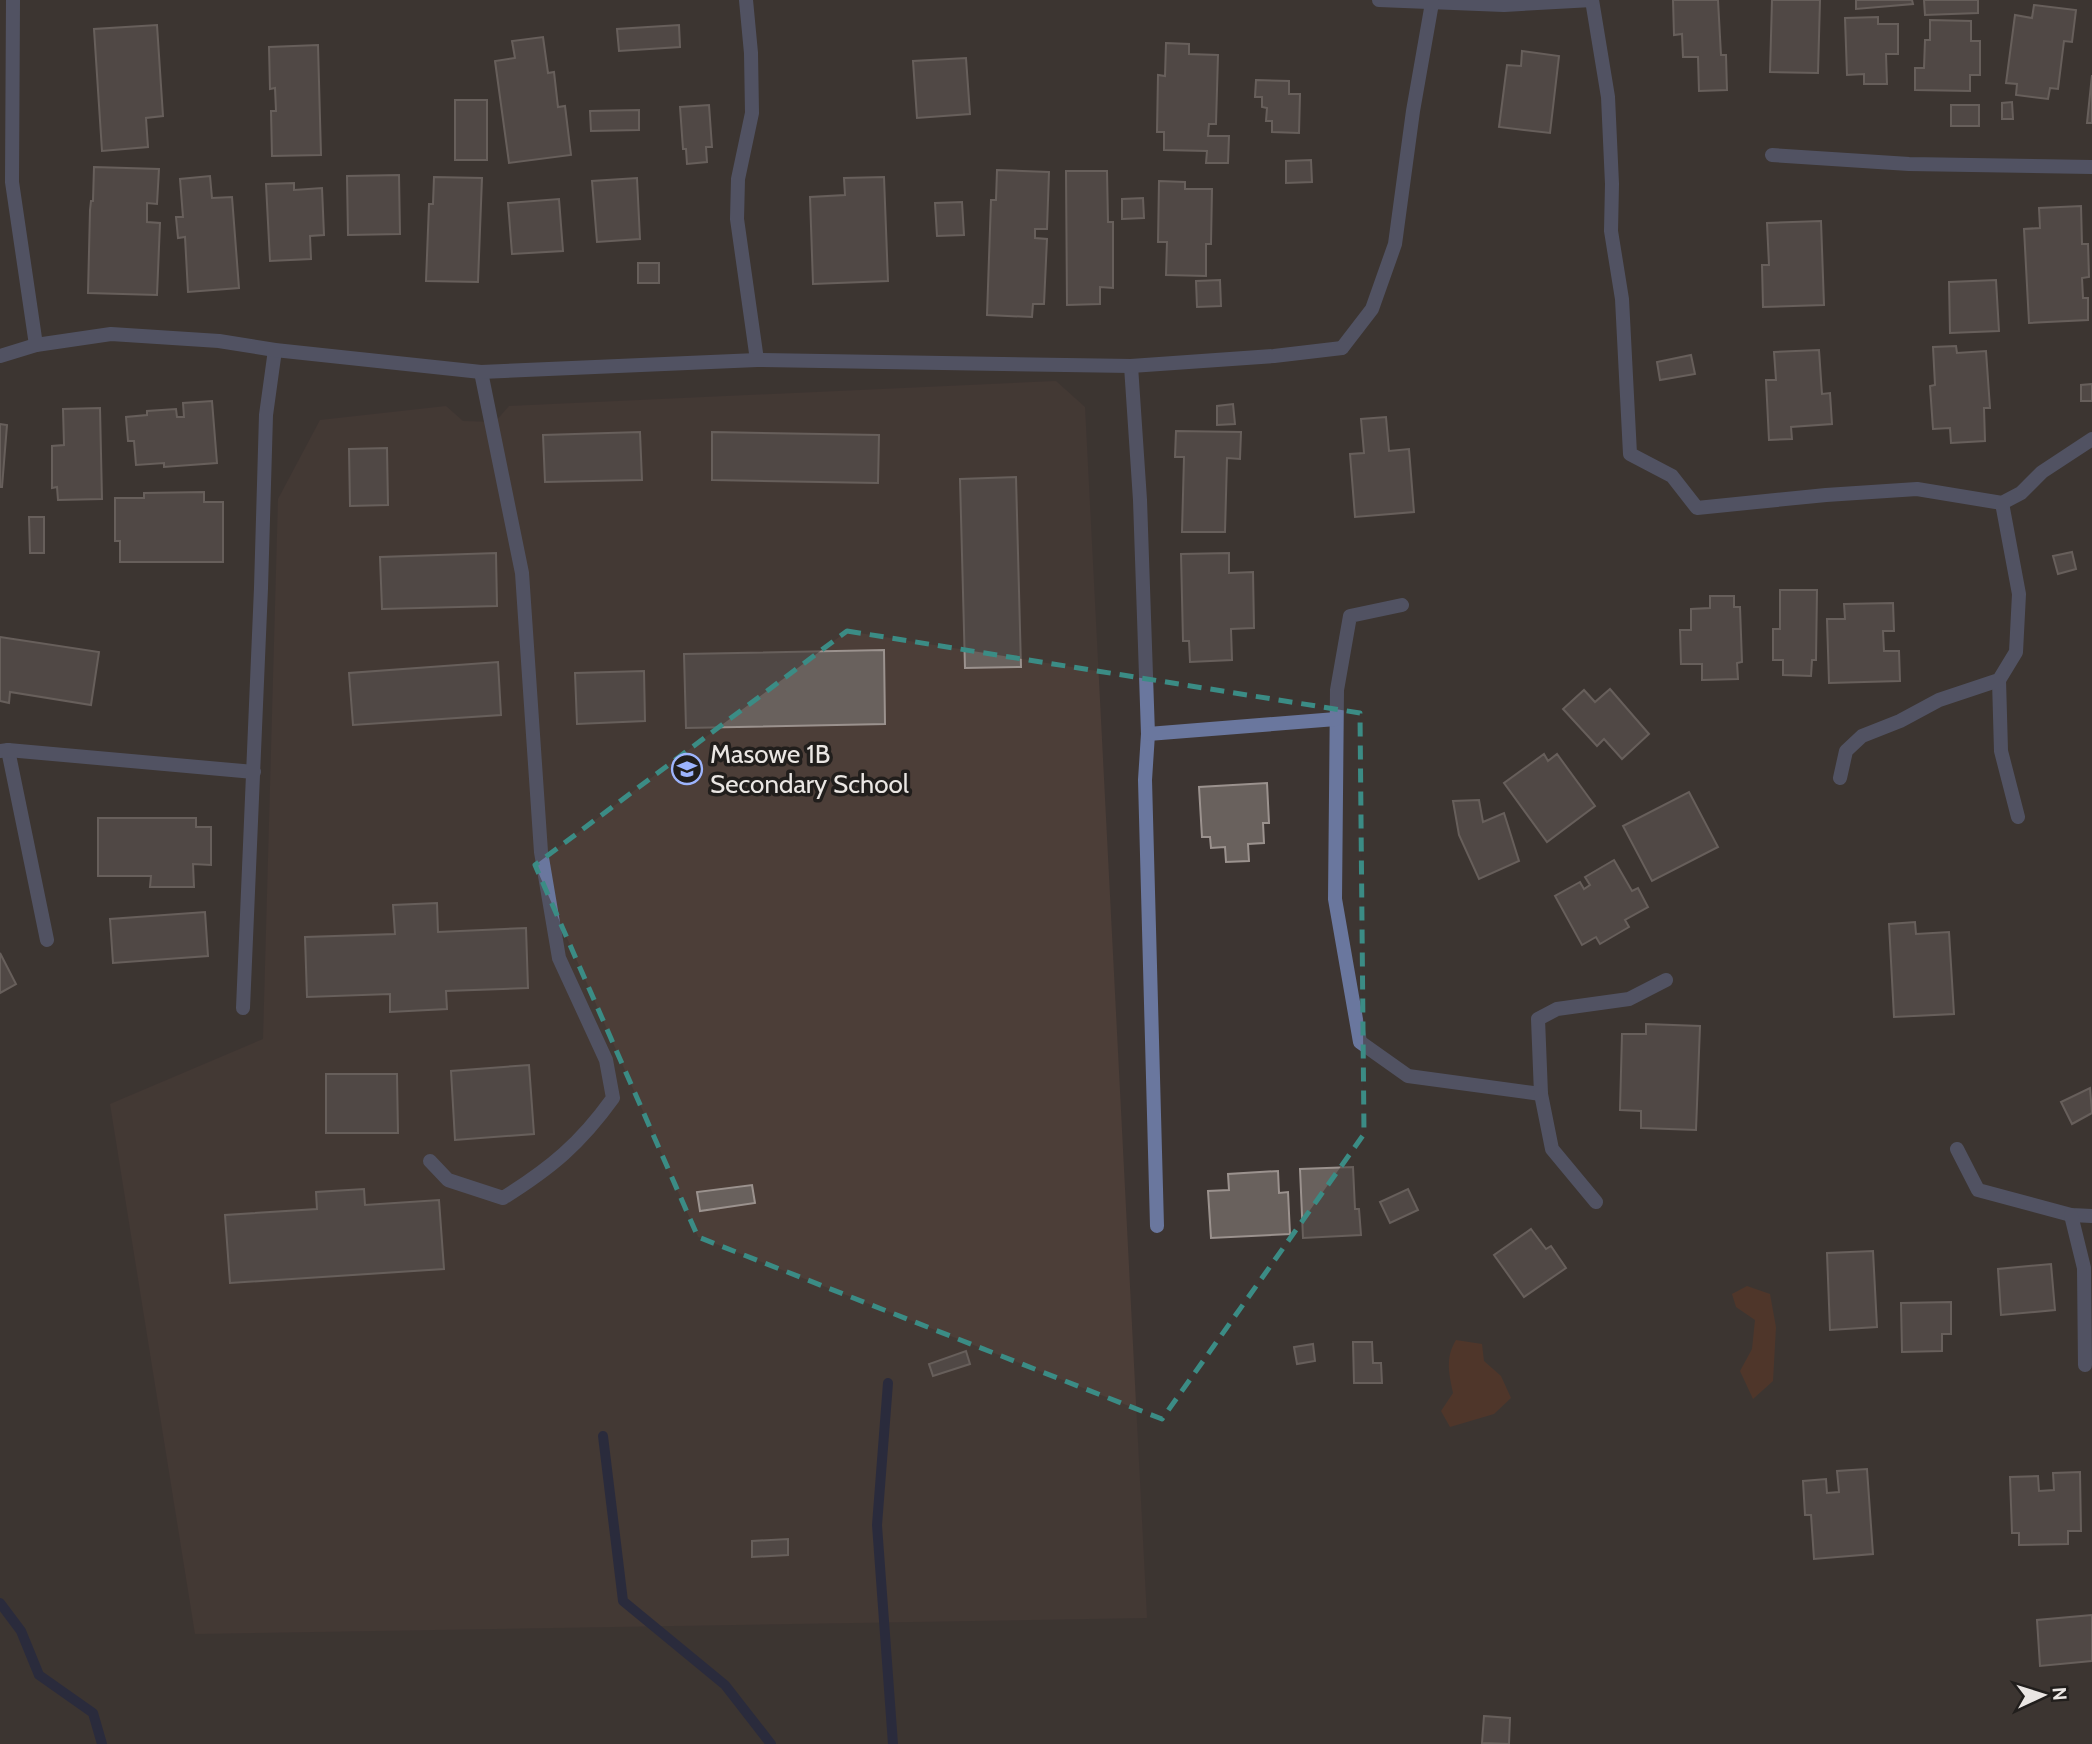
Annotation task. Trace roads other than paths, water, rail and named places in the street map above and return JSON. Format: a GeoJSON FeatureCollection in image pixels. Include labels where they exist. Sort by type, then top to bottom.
{"type":"FeatureCollection","features":[{"type":"Feature","properties":{"kind":"street"},"geometry":{"type":"LineString","coordinates":[[13,0],[12,182],[36,345]]}},
{"type":"Feature","properties":{"kind":"street"},"geometry":{"type":"LineString","coordinates":[[747,0],[752,113],[738,180],[737,219],[757,360]]}},
{"type":"Feature","properties":{"kind":"street"},"geometry":{"type":"LineString","coordinates":[[1379,0],[1504,5],[1592,0],[1608,97],[1611,230],[1622,299],[1630,454],[1672,476],[1697,508],[1917,489],[2002,503],[2021,493],[2042,472],[2092,439]]}},
{"type":"Feature","properties":{"kind":"street"},"geometry":{"type":"LineString","coordinates":[[0,356],[36,345],[111,334],[219,341],[275,350],[481,372],[757,360],[1131,366],[1274,356],[1342,348],[1372,309],[1395,244],[1413,111],[1432,3]]}},
{"type":"Feature","properties":{"kind":"street"},"geometry":{"type":"LineString","coordinates":[[1772,155],[1909,164],[2092,167]]}},
{"type":"Feature","properties":{"kind":"street"},"geometry":{"type":"LineString","coordinates":[[243,1008],[266,415],[275,350]]}},
{"type":"Feature","properties":{"kind":"street"},"geometry":{"type":"LineString","coordinates":[[1131,366],[1140,500],[1148,734],[1145,780],[1157,1226]]}},
{"type":"Feature","properties":{"kind":"street"},"geometry":{"type":"LineString","coordinates":[[429,1161],[448,1180],[503,1198],[564,1156],[594,1124],[613,1098],[606,1060],[559,958],[541,852],[522,573],[481,372]]}},
{"type":"Feature","properties":{"kind":"street"},"geometry":{"type":"LineString","coordinates":[[2002,503],[2019,594],[2016,652],[1999,680],[2001,751],[2018,817]]}},
{"type":"Feature","properties":{"kind":"street"},"geometry":{"type":"LineString","coordinates":[[1402,605],[1350,616],[1337,690],[1335,899],[1360,1042],[1408,1076],[1541,1094]]}},
{"type":"Feature","properties":{"kind":"street"},"geometry":{"type":"LineString","coordinates":[[1840,778],[1846,751],[1862,736],[1900,721],[1939,700],[1999,680]]}},
{"type":"Feature","properties":{"kind":"street"},"geometry":{"type":"LineString","coordinates":[[1148,734],[1336,719]]}},
{"type":"Feature","properties":{"kind":"street"},"geometry":{"type":"LineString","coordinates":[[47,940],[4,750],[254,772]]}},
{"type":"Feature","properties":{"kind":"street"},"geometry":{"type":"LineString","coordinates":[[1596,1202],[1552,1149],[1541,1094],[1538,1019],[1557,1009],[1629,999],[1666,980]]}},
{"type":"Feature","properties":{"kind":"street"},"geometry":{"type":"LineString","coordinates":[[1957,1149],[1978,1190],[2071,1215],[2092,1216]]}},
{"type":"Feature","properties":{"kind":"street"},"geometry":{"type":"LineString","coordinates":[[2071,1215],[2084,1268],[2085,1365]]}},
{"type":"Feature","properties":{"kind":"waterway"},"geometry":{"type":"LineString","coordinates":[[888,1383],[877,1525],[893,1744]]}},
{"type":"Feature","properties":{"kind":"waterway"},"geometry":{"type":"LineString","coordinates":[[603,1436],[623,1601],[725,1685],[771,1744]]}},
{"type":"Feature","properties":{"kind":"waterway"},"geometry":{"type":"LineString","coordinates":[[0,1603],[21,1631],[39,1675],[93,1713],[102,1744]]}},
{"type":"Feature","properties":{"kind":"place","name":"Masowe 1B Secondary School"},"geometry":{"type":"Point","coordinates":[687,769]}}]}
